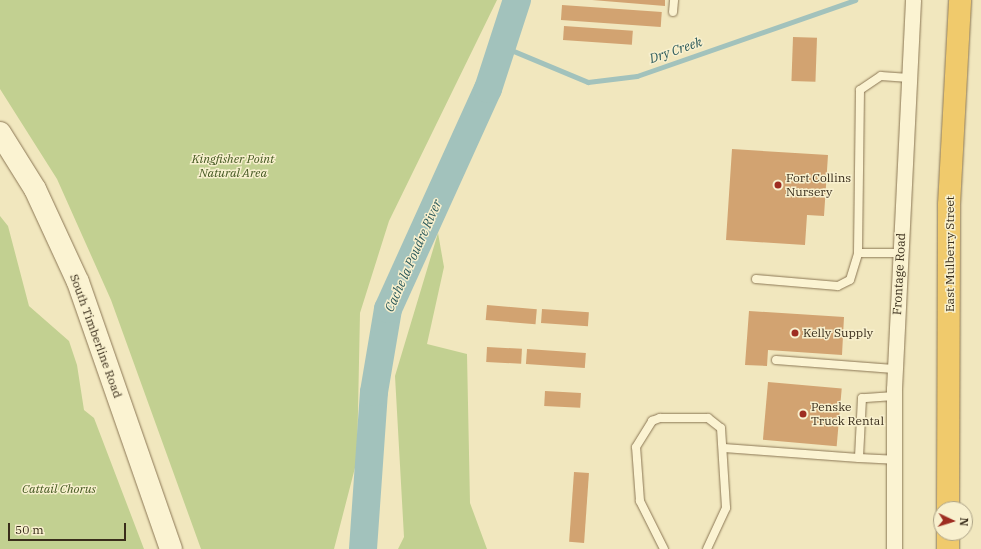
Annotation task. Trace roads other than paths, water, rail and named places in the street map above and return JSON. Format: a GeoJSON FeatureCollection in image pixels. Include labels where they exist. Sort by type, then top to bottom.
{"type":"FeatureCollection","features":[{"type":"Feature","properties":{"kind":"highway","name":"East Mulberry Street"},"geometry":{"type":"LineString","coordinates":[[948,501],[950,205],[960,0]]}},
{"type":"Feature","properties":{"kind":"main road","name":"South Timberline Road"},"geometry":{"type":"LineString","coordinates":[[0,133],[35,189],[78,282],[171,549]]}},
{"type":"Feature","properties":{"kind":"street","name":"Frontage Road"},"geometry":{"type":"LineString","coordinates":[[894,549],[894,369],[913,0]]}},
{"type":"Feature","properties":{"kind":"lane"},"geometry":{"type":"LineString","coordinates":[[672,12],[674,0]]}},
{"type":"Feature","properties":{"kind":"lane"},"geometry":{"type":"LineString","coordinates":[[756,279],[838,286],[850,280],[858,253],[860,90],[881,76],[909,78]]}},
{"type":"Feature","properties":{"kind":"lane"},"geometry":{"type":"LineString","coordinates":[[858,253],[900,253]]}},
{"type":"Feature","properties":{"kind":"lane"},"geometry":{"type":"LineString","coordinates":[[776,360],[894,369]]}},
{"type":"Feature","properties":{"kind":"lane"},"geometry":{"type":"LineString","coordinates":[[859,458],[862,398],[894,396]]}},
{"type":"Feature","properties":{"kind":"lane"},"geometry":{"type":"LineString","coordinates":[[664,549],[640,501],[636,447],[645,430],[652,421],[660,418],[708,418],[721,428],[724,448],[726,508],[707,549]]}},
{"type":"Feature","properties":{"kind":"lane"},"geometry":{"type":"LineString","coordinates":[[724,448],[894,460]]}},
{"type":"Feature","properties":{"kind":"waterway","name":"Cache la Poudre River"},"geometry":{"type":"LineString","coordinates":[[363,549],[374,392],[388,309],[488,89],[517,0]]}},
{"type":"Feature","properties":{"kind":"waterway","name":"Dry Creek"},"geometry":{"type":"LineString","coordinates":[[504,47],[588,82],[637,76],[855,0]]}},
{"type":"Feature","properties":{"kind":"place","name":"Fort Collins Nursery"},"geometry":{"type":"Point","coordinates":[778,185]}},
{"type":"Feature","properties":{"kind":"place","name":"Kelly Supply"},"geometry":{"type":"Point","coordinates":[795,333]}},
{"type":"Feature","properties":{"kind":"place","name":"Penske Truck Rental"},"geometry":{"type":"Point","coordinates":[803,414]}},
{"type":"Feature","properties":{"kind":"park label","name":"Kingfisher Point Natural Area"},"geometry":{"type":"Point","coordinates":[233,166]}},
{"type":"Feature","properties":{"kind":"park label","name":"Cattail Chorus"},"geometry":{"type":"Point","coordinates":[59,489]}}]}
